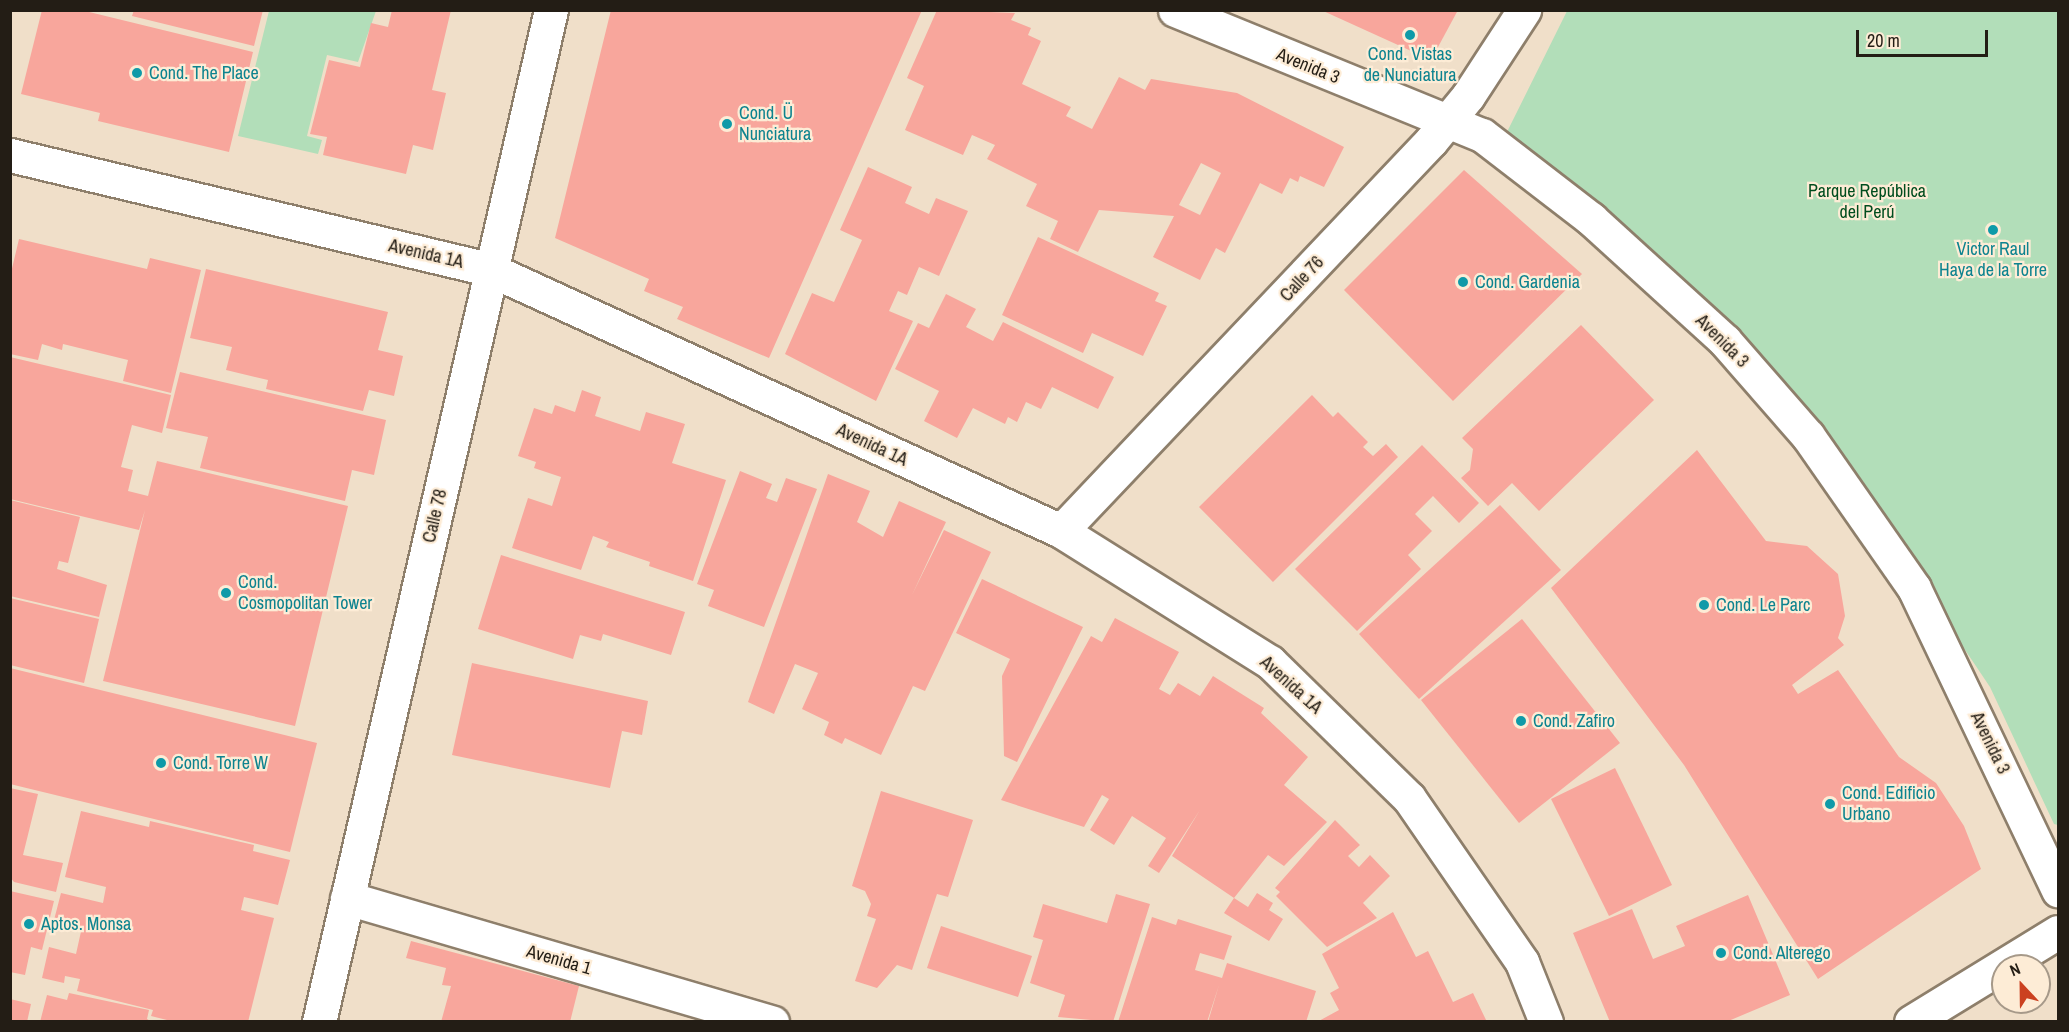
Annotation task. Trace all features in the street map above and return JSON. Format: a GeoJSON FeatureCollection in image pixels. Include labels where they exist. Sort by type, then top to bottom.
{"type":"FeatureCollection","features":[{"type":"Feature","properties":{"kind":"street","name":"Calle 78"},"geometry":{"type":"LineString","coordinates":[[319,1022],[551,10]]}},
{"type":"Feature","properties":{"kind":"street","name":"Avenida 3"},"geometry":{"type":"LineString","coordinates":[[1175,10],[1409,107],[1450,119],[1482,135],[1591,219],[1725,341],[1808,436],[1914,588],[2058,890]]}},
{"type":"Feature","properties":{"kind":"street","name":"Calle 76"},"geometry":{"type":"LineString","coordinates":[[1061,531],[1450,119],[1524,10]]}},
{"type":"Feature","properties":{"kind":"street","name":"Avenida 1A"},"geometry":{"type":"LineString","coordinates":[[10,155],[491,270],[1061,531],[1270,662],[1409,798],[1522,962],[1546,1022]]}},
{"type":"Feature","properties":{"kind":"street","name":"Avenida 1"},"geometry":{"type":"LineString","coordinates":[[347,898],[772,1022]]}},
{"type":"Feature","properties":{"kind":"street"},"geometry":{"type":"LineString","coordinates":[[1911,1022],[2058,932]]}},
{"type":"Feature","properties":{"kind":"green space"},"geometry":{"type":"Polygon","coordinates":[[[269,11],[376,11],[358,62],[327,55],[307,136],[322,140],[318,154],[238,136],[269,11]]]}},
{"type":"Feature","properties":{"kind":"green space","name":"Parque República del Perú"},"geometry":{"type":"Polygon","coordinates":[[[1567,11],[2058,11],[2058,825],[2054,824],[1990,687],[1813,424],[1504,138],[1567,11]]]}},
{"type":"Feature","properties":{"kind":"building","name":"Cond. The Place"},"geometry":{"type":"Polygon","coordinates":[[[42,10],[81,10],[253,52],[229,152],[98,121],[100,113],[21,94],[42,10]]]}},
{"type":"Feature","properties":{"kind":"building"},"geometry":{"type":"Polygon","coordinates":[[[134,10],[263,10],[254,46],[132,16],[134,10]]]}},
{"type":"Feature","properties":{"kind":"building"},"geometry":{"type":"Polygon","coordinates":[[[392,10],[451,10],[432,90],[446,93],[433,150],[413,145],[406,174],[323,155],[327,137],[310,134],[329,60],[360,67],[371,23],[388,27],[392,10]]]}},
{"type":"Feature","properties":{"kind":"building","name":"Cond. Ü Nunciatura"},"geometry":{"type":"Polygon","coordinates":[[[611,10],[922,10],[769,358],[677,319],[683,307],[644,291],[649,279],[555,238],[611,10]]]}},
{"type":"Feature","properties":{"kind":"building"},"geometry":{"type":"Polygon","coordinates":[[[937,10],[1015,13],[1011,20],[1031,28],[1028,35],[1041,41],[1022,84],[1071,107],[1066,116],[1092,129],[1119,77],[1145,90],[1151,79],[1237,93],[1344,147],[1324,187],[1300,176],[1298,182],[1290,178],[1282,194],[1260,183],[1225,253],[1216,248],[1200,280],[1153,257],[1174,216],[1099,210],[1078,252],[1050,239],[1058,221],[1026,206],[1037,184],[987,159],[995,145],[972,135],[963,155],[905,130],[924,86],[907,78],[937,10]],[[1201,163],[1179,205],[1200,215],[1221,173],[1201,163]]]}},
{"type":"Feature","properties":{"kind":"building","name":"Cond. Vistas de Nunciatura"},"geometry":{"type":"Polygon","coordinates":[[[1321,10],[1458,10],[1431,60],[1321,10]]]}},
{"type":"Feature","properties":{"kind":"building"},"geometry":{"type":"Polygon","coordinates":[[[868,167],[912,187],[905,203],[929,214],[936,198],[968,211],[939,276],[919,267],[907,295],[898,291],[889,311],[913,321],[876,401],[785,354],[812,293],[834,302],[862,240],[840,230],[868,167]]]}},
{"type":"Feature","properties":{"kind":"building","name":"Cond. Gardenia"},"geometry":{"type":"Polygon","coordinates":[[[1464,170],[1582,274],[1453,401],[1344,290],[1464,170]]]}},
{"type":"Feature","properties":{"kind":"building"},"geometry":{"type":"Polygon","coordinates":[[[1038,237],[1159,293],[1155,301],[1167,306],[1143,356],[1092,333],[1083,353],[1002,315],[1038,237]]]}},
{"type":"Feature","properties":{"kind":"building"},"geometry":{"type":"Polygon","coordinates":[[[19,239],[147,269],[150,258],[201,270],[171,393],[123,381],[128,360],[63,344],[62,350],[42,344],[38,360],[10,354],[10,277],[19,239]]]}},
{"type":"Feature","properties":{"kind":"building"},"geometry":{"type":"Polygon","coordinates":[[[206,269],[388,312],[378,350],[403,356],[394,396],[369,390],[363,411],[266,389],[268,380],[226,370],[232,347],[190,338],[206,269]]]}},
{"type":"Feature","properties":{"kind":"building"},"geometry":{"type":"Polygon","coordinates":[[[946,294],[976,309],[966,327],[993,341],[1003,322],[1114,377],[1098,409],[1052,387],[1041,409],[1026,402],[1017,422],[1008,417],[1005,424],[973,408],[957,438],[924,421],[939,391],[895,369],[918,323],[929,328],[946,294]]]}},
{"type":"Feature","properties":{"kind":"building"},"geometry":{"type":"Polygon","coordinates":[[[1581,325],[1654,400],[1539,511],[1512,483],[1488,506],[1461,478],[1470,470],[1473,449],[1462,438],[1581,325]]]}},
{"type":"Feature","properties":{"kind":"building","name":"Cond. Cosmopolitan Tower"},"geometry":{"type":"Polygon","coordinates":[[[10,357],[171,395],[162,433],[132,425],[121,467],[133,470],[128,491],[148,496],[157,461],[348,506],[295,726],[103,681],[145,510],[139,530],[10,499],[10,357]]]}},
{"type":"Feature","properties":{"kind":"building"},"geometry":{"type":"Polygon","coordinates":[[[180,372],[386,420],[374,475],[352,470],[345,501],[200,468],[208,437],[166,428],[180,372]]]}},
{"type":"Feature","properties":{"kind":"building"},"geometry":{"type":"Polygon","coordinates":[[[582,390],[601,397],[595,416],[640,431],[646,412],[685,424],[672,463],[726,480],[693,581],[649,566],[650,562],[606,547],[609,542],[593,536],[581,570],[512,548],[528,498],[552,506],[561,477],[534,468],[536,462],[518,456],[534,408],[552,414],[555,405],[575,412],[582,390]]]}},
{"type":"Feature","properties":{"kind":"building"},"geometry":{"type":"Polygon","coordinates":[[[1312,395],[1333,417],[1338,412],[1368,442],[1363,447],[1373,456],[1386,444],[1398,457],[1273,582],[1199,507],[1312,395]]]}},
{"type":"Feature","properties":{"kind":"building"},"geometry":{"type":"Polygon","coordinates":[[[1422,445],[1479,503],[1459,523],[1433,496],[1415,514],[1432,531],[1408,555],[1421,569],[1357,631],[1295,569],[1422,445]]]}},
{"type":"Feature","properties":{"kind":"building"},"geometry":{"type":"Polygon","coordinates":[[[1697,450],[1766,541],[1807,546],[1838,574],[1845,616],[1838,638],[1844,645],[1792,685],[1798,694],[1838,670],[1899,757],[1936,783],[1964,826],[1981,869],[1818,979],[1684,765],[1551,588],[1697,450]]]}},
{"type":"Feature","properties":{"kind":"building"},"geometry":{"type":"Polygon","coordinates":[[[740,471],[772,484],[766,498],[777,502],[786,478],[817,489],[764,627],[708,606],[714,590],[697,584],[740,471]]]}},
{"type":"Feature","properties":{"kind":"building"},"geometry":{"type":"Polygon","coordinates":[[[828,474],[870,491],[857,522],[883,537],[899,501],[946,522],[912,595],[944,530],[991,552],[925,691],[913,686],[881,755],[845,738],[842,744],[824,735],[829,722],[802,709],[818,673],[795,664],[774,714],[748,702],[828,474]]]}},
{"type":"Feature","properties":{"kind":"building"},"geometry":{"type":"Polygon","coordinates":[[[10,500],[80,517],[68,563],[59,561],[57,569],[107,585],[99,617],[10,596],[10,500]]]}},
{"type":"Feature","properties":{"kind":"building"},"geometry":{"type":"Polygon","coordinates":[[[1500,505],[1561,570],[1419,699],[1359,634],[1500,505]]]}},
{"type":"Feature","properties":{"kind":"building"},"geometry":{"type":"Polygon","coordinates":[[[501,555],[685,612],[671,655],[603,634],[601,641],[580,635],[573,659],[478,629],[501,555]]]}},
{"type":"Feature","properties":{"kind":"building"},"geometry":{"type":"Polygon","coordinates":[[[982,579],[1083,627],[1017,762],[1004,756],[1002,676],[1010,659],[956,633],[982,579]]]}},
{"type":"Feature","properties":{"kind":"building"},"geometry":{"type":"Polygon","coordinates":[[[10,598],[99,619],[84,683],[10,665],[10,598]]]}},
{"type":"Feature","properties":{"kind":"building"},"geometry":{"type":"Polygon","coordinates":[[[1115,618],[1179,652],[1159,689],[1170,695],[1178,683],[1200,696],[1213,676],[1264,708],[1261,713],[1308,757],[1284,785],[1327,822],[1284,866],[1268,855],[1234,898],[1172,856],[1200,810],[1159,873],[1148,866],[1166,838],[1132,816],[1114,845],[1090,830],[1109,799],[1102,795],[1084,827],[1001,800],[1091,636],[1102,642],[1115,618]]]}},
{"type":"Feature","properties":{"kind":"building","name":"Cond. Zafiro"},"geometry":{"type":"Polygon","coordinates":[[[1522,619],[1620,743],[1519,823],[1421,700],[1522,619]]]}},
{"type":"Feature","properties":{"kind":"building"},"geometry":{"type":"Polygon","coordinates":[[[472,663],[648,701],[642,735],[622,731],[610,788],[452,755],[472,663]]]}},
{"type":"Feature","properties":{"kind":"building","name":"Cond. Torre W"},"geometry":{"type":"Polygon","coordinates":[[[10,668],[317,743],[290,852],[10,784],[10,668]]]}},
{"type":"Feature","properties":{"kind":"building"},"geometry":{"type":"Polygon","coordinates":[[[1615,768],[1672,885],[1609,916],[1551,799],[1615,768]]]}},
{"type":"Feature","properties":{"kind":"building"},"geometry":{"type":"Polygon","coordinates":[[[10,788],[38,794],[23,855],[63,863],[56,892],[14,882],[10,877],[10,788]]]}},
{"type":"Feature","properties":{"kind":"building"},"geometry":{"type":"Polygon","coordinates":[[[881,791],[973,820],[948,897],[937,894],[912,970],[897,965],[877,988],[855,981],[876,919],[867,916],[871,904],[865,891],[852,886],[881,791]]]}},
{"type":"Feature","properties":{"kind":"building"},"geometry":{"type":"Polygon","coordinates":[[[81,811],[149,827],[150,821],[254,845],[253,851],[290,860],[278,905],[244,897],[241,910],[274,918],[248,1022],[175,1022],[151,1016],[153,1010],[77,991],[80,979],[65,976],[64,983],[42,978],[49,947],[76,954],[82,927],[54,920],[61,893],[103,903],[106,887],[65,877],[81,811]]]}},
{"type":"Feature","properties":{"kind":"building"},"geometry":{"type":"Polygon","coordinates":[[[1335,820],[1360,845],[1348,856],[1359,867],[1370,855],[1390,876],[1363,903],[1377,918],[1327,947],[1276,896],[1280,892],[1275,888],[1335,820]]]}},
{"type":"Feature","properties":{"kind":"building","name":"Aptos. Monsa"},"geometry":{"type":"Polygon","coordinates":[[[10,891],[54,901],[42,950],[31,947],[25,975],[10,972],[10,891]]]}},
{"type":"Feature","properties":{"kind":"building"},"geometry":{"type":"Polygon","coordinates":[[[1257,893],[1273,903],[1269,910],[1283,919],[1269,941],[1224,913],[1234,898],[1248,907],[1257,893]]]}},
{"type":"Feature","properties":{"kind":"building"},"geometry":{"type":"Polygon","coordinates":[[[1116,894],[1150,904],[1113,1022],[1058,1017],[1065,995],[1030,983],[1043,940],[1033,937],[1043,904],[1107,923],[1116,894]]]}},
{"type":"Feature","properties":{"kind":"building","name":"Cond. Alterego"},"geometry":{"type":"Polygon","coordinates":[[[1748,895],[1790,995],[1726,1022],[1610,1022],[1573,933],[1632,909],[1653,959],[1685,946],[1676,926],[1748,895]]]}},
{"type":"Feature","properties":{"kind":"building"},"geometry":{"type":"Polygon","coordinates":[[[1393,912],[1416,957],[1428,951],[1453,1002],[1473,993],[1487,1022],[1317,1022],[1339,1010],[1330,993],[1339,988],[1322,954],[1393,912]]]}},
{"type":"Feature","properties":{"kind":"building"},"geometry":{"type":"Polygon","coordinates":[[[1152,917],[1176,925],[1178,919],[1232,936],[1224,960],[1200,953],[1195,970],[1222,978],[1227,963],[1316,991],[1306,1022],[1208,1022],[1219,985],[1207,1022],[1118,1022],[1152,917]]]}},
{"type":"Feature","properties":{"kind":"building"},"geometry":{"type":"Polygon","coordinates":[[[941,926],[1032,956],[1018,997],[927,968],[941,926]]]}},
{"type":"Feature","properties":{"kind":"building"},"geometry":{"type":"Polygon","coordinates":[[[411,941],[579,986],[570,1022],[441,1022],[451,986],[442,985],[446,968],[406,958],[411,941]]]}},
{"type":"Feature","properties":{"kind":"building"},"geometry":{"type":"Polygon","coordinates":[[[69,993],[149,1010],[147,1019],[152,1022],[40,1022],[47,995],[67,1000],[69,993]]]}},
{"type":"Feature","properties":{"kind":"building"},"geometry":{"type":"Polygon","coordinates":[[[10,999],[31,1004],[27,1022],[10,1022],[10,999]]]}},
{"type":"Feature","properties":{"kind":"place","name":"Cond. Vistas de Nunciatura"},"geometry":{"type":"Point","coordinates":[1410,35]}},
{"type":"Feature","properties":{"kind":"place","name":"Cond. The Place"},"geometry":{"type":"Point","coordinates":[137,73]}},
{"type":"Feature","properties":{"kind":"place","name":"Cond. Ü Nunciatura"},"geometry":{"type":"Point","coordinates":[727,124]}},
{"type":"Feature","properties":{"kind":"place","name":"Victor Raul Haya de la Torre"},"geometry":{"type":"Point","coordinates":[1993,230]}},
{"type":"Feature","properties":{"kind":"place","name":"Cond. Gardenia"},"geometry":{"type":"Point","coordinates":[1463,282]}},
{"type":"Feature","properties":{"kind":"place","name":"Cond. Cosmopolitan Tower"},"geometry":{"type":"Point","coordinates":[226,593]}},
{"type":"Feature","properties":{"kind":"place","name":"Cond. Le Parc"},"geometry":{"type":"Point","coordinates":[1704,605]}},
{"type":"Feature","properties":{"kind":"place","name":"Cond. Zafiro"},"geometry":{"type":"Point","coordinates":[1521,721]}},
{"type":"Feature","properties":{"kind":"place","name":"Cond. Torre W"},"geometry":{"type":"Point","coordinates":[161,763]}},
{"type":"Feature","properties":{"kind":"place","name":"Cond. Edificio Urbano"},"geometry":{"type":"Point","coordinates":[1830,804]}},
{"type":"Feature","properties":{"kind":"place","name":"Aptos. Monsa"},"geometry":{"type":"Point","coordinates":[29,924]}},
{"type":"Feature","properties":{"kind":"place","name":"Cond. Alterego"},"geometry":{"type":"Point","coordinates":[1721,953]}}]}
